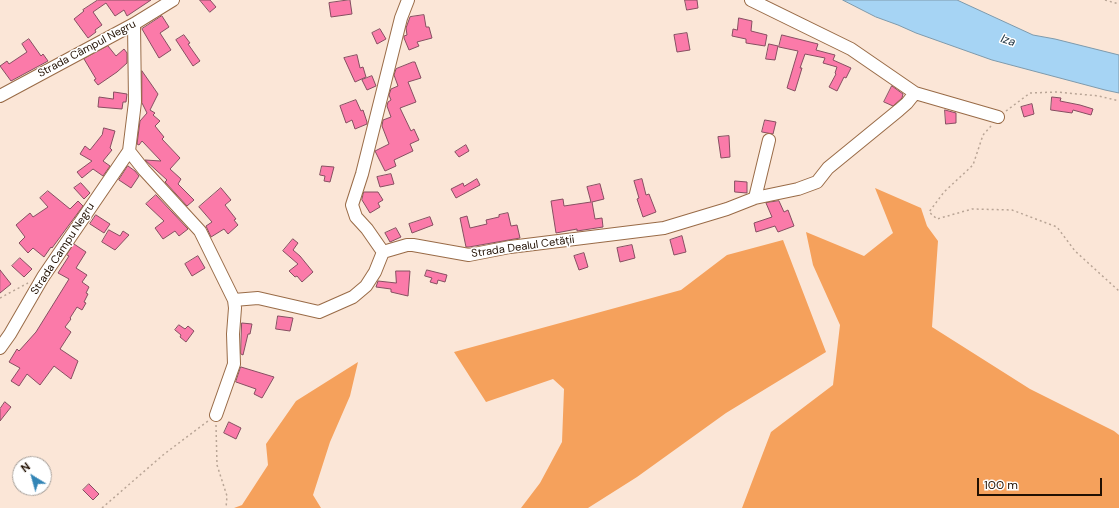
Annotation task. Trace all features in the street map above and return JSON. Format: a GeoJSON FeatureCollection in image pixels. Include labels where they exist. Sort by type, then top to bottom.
{"type":"FeatureCollection","features":[{"type":"Feature","properties":{"kind":"street","name":"Strada Câmpul Negru"},"geometry":{"type":"LineString","coordinates":[[0,96],[134,24],[173,0]]}},
{"type":"Feature","properties":{"kind":"street"},"geometry":{"type":"LineString","coordinates":[[234,300],[258,298],[319,312],[353,297],[366,286],[376,272],[383,252],[367,229],[356,217],[352,206],[362,174],[401,18],[408,0]]}},
{"type":"Feature","properties":{"kind":"street"},"geometry":{"type":"LineString","coordinates":[[751,0],[851,49],[915,93],[998,118]]}},
{"type":"Feature","properties":{"kind":"street","name":"Strada Campu Negru"},"geometry":{"type":"LineString","coordinates":[[0,348],[10,334],[43,277],[129,150],[134,102],[134,24]]}},
{"type":"Feature","properties":{"kind":"street","name":"Strada Dealul Cetății"},"geometry":{"type":"LineString","coordinates":[[383,252],[407,245],[413,245],[469,255],[510,247],[664,228],[727,209],[755,198],[798,190],[817,182],[828,168],[899,110],[915,93]]}},
{"type":"Feature","properties":{"kind":"street"},"geometry":{"type":"LineString","coordinates":[[755,198],[769,140]]}},
{"type":"Feature","properties":{"kind":"street"},"geometry":{"type":"LineString","coordinates":[[129,150],[144,170],[200,232],[234,300],[234,364],[216,415]]}},
{"type":"Feature","properties":{"kind":"path"},"geometry":{"type":"LineString","coordinates":[[1105,0],[1119,4]]}},
{"type":"Feature","properties":{"kind":"path"},"geometry":{"type":"LineString","coordinates":[[1119,101],[1099,96],[1057,92],[1030,92],[998,118],[983,135],[973,165],[944,192],[929,212],[937,219],[972,209],[1012,210],[1057,227],[1075,251],[1119,291]]}},
{"type":"Feature","properties":{"kind":"path"},"geometry":{"type":"LineString","coordinates":[[0,298],[15,289],[43,277]]}},
{"type":"Feature","properties":{"kind":"path"},"geometry":{"type":"LineString","coordinates":[[102,508],[163,455],[216,415]]}},
{"type":"Feature","properties":{"kind":"path"},"geometry":{"type":"LineString","coordinates":[[216,415],[217,465],[227,496],[226,508]]}},
{"type":"Feature","properties":{"kind":"shaded area"},"geometry":{"type":"Polygon","coordinates":[[[875,188],[921,208],[927,226],[938,241],[932,327],[1030,389],[1114,431],[1119,435],[1119,508],[742,508],[771,432],[833,385],[840,325],[813,265],[806,232],[864,256],[893,233],[875,188]]]}},
{"type":"Feature","properties":{"kind":"shaded area"},"geometry":{"type":"Polygon","coordinates":[[[783,240],[826,352],[726,413],[637,477],[588,508],[521,508],[540,483],[562,442],[564,389],[553,379],[486,402],[454,352],[681,290],[727,255],[783,240]]]}},
{"type":"Feature","properties":{"kind":"shaded area"},"geometry":{"type":"Polygon","coordinates":[[[358,362],[350,396],[330,442],[313,495],[321,508],[234,508],[242,505],[268,465],[266,444],[296,401],[358,362]]]}},
{"type":"Feature","properties":{"kind":"water","name":"Iza"},"geometry":{"type":"Polygon","coordinates":[[[843,0],[957,0],[1033,35],[1119,55],[1119,93],[992,60],[876,17],[843,0]]]}},
{"type":"Feature","properties":{"kind":"building"},"geometry":{"type":"Polygon","coordinates":[[[98,0],[151,0],[127,16],[124,10],[115,16],[106,3],[93,12],[102,25],[88,38],[74,19],[84,11],[83,10],[98,0]]]}},
{"type":"Feature","properties":{"kind":"building"},"geometry":{"type":"Polygon","coordinates":[[[200,0],[210,0],[216,7],[210,12],[200,0]]]}},
{"type":"Feature","properties":{"kind":"building"},"geometry":{"type":"Polygon","coordinates":[[[350,0],[352,14],[331,17],[329,3],[350,0]]]}},
{"type":"Feature","properties":{"kind":"building"},"geometry":{"type":"Polygon","coordinates":[[[685,0],[697,0],[698,8],[687,10],[685,0]]]}},
{"type":"Feature","properties":{"kind":"building"},"geometry":{"type":"Polygon","coordinates":[[[424,15],[426,27],[429,27],[432,38],[417,42],[419,46],[409,50],[404,36],[407,35],[406,28],[410,17],[424,15]]]}},
{"type":"Feature","properties":{"kind":"building"},"geometry":{"type":"Polygon","coordinates":[[[162,16],[169,27],[160,33],[171,50],[159,58],[142,29],[162,16]]]}},
{"type":"Feature","properties":{"kind":"building"},"geometry":{"type":"Polygon","coordinates":[[[739,18],[752,21],[751,31],[767,35],[765,46],[746,43],[746,39],[732,36],[733,29],[737,30],[739,18]]]}},
{"type":"Feature","properties":{"kind":"building"},"geometry":{"type":"Polygon","coordinates":[[[380,29],[386,39],[377,44],[372,33],[380,29]]]}},
{"type":"Feature","properties":{"kind":"building"},"geometry":{"type":"Polygon","coordinates":[[[687,33],[690,50],[677,52],[674,35],[687,33]]]}},
{"type":"Feature","properties":{"kind":"building"},"geometry":{"type":"Polygon","coordinates":[[[184,35],[190,43],[188,44],[200,61],[193,66],[176,40],[184,35]]]}},
{"type":"Feature","properties":{"kind":"building"},"geometry":{"type":"Polygon","coordinates":[[[782,35],[818,44],[816,50],[835,55],[833,60],[851,68],[846,78],[844,77],[837,91],[829,87],[836,74],[837,67],[823,63],[825,58],[805,54],[795,91],[787,88],[798,51],[779,47],[782,35]]]}},
{"type":"Feature","properties":{"kind":"building"},"geometry":{"type":"Polygon","coordinates":[[[29,39],[41,56],[43,54],[48,61],[11,81],[0,66],[7,61],[9,64],[27,52],[22,44],[29,39]]]}},
{"type":"Feature","properties":{"kind":"building"},"geometry":{"type":"Polygon","coordinates":[[[769,44],[778,46],[775,60],[766,59],[769,44]]]}},
{"type":"Feature","properties":{"kind":"building"},"geometry":{"type":"Polygon","coordinates":[[[108,46],[116,56],[124,49],[127,53],[127,63],[98,85],[84,59],[108,46]]]}},
{"type":"Feature","properties":{"kind":"building"},"geometry":{"type":"Polygon","coordinates":[[[357,55],[360,68],[363,67],[366,77],[355,82],[344,58],[357,55]]]}},
{"type":"Feature","properties":{"kind":"building"},"geometry":{"type":"Polygon","coordinates":[[[415,62],[421,78],[408,82],[416,102],[400,108],[411,131],[414,129],[419,140],[410,144],[413,151],[394,160],[396,166],[385,171],[375,151],[389,144],[382,126],[383,120],[391,117],[387,106],[388,102],[391,100],[389,95],[391,89],[398,86],[394,75],[396,69],[415,62]]]}},
{"type":"Feature","properties":{"kind":"building"},"geometry":{"type":"Polygon","coordinates":[[[142,71],[158,94],[150,110],[155,113],[153,115],[160,121],[155,126],[164,137],[162,139],[180,158],[170,169],[181,179],[178,184],[194,200],[187,206],[165,182],[167,180],[145,160],[161,161],[142,141],[139,145],[137,144],[140,121],[147,113],[142,103],[142,71]]]}},
{"type":"Feature","properties":{"kind":"building"},"geometry":{"type":"Polygon","coordinates":[[[372,76],[376,86],[367,90],[362,80],[372,76]]]}},
{"type":"Feature","properties":{"kind":"building"},"geometry":{"type":"Polygon","coordinates":[[[892,86],[903,94],[902,98],[893,106],[884,102],[892,86]]]}},
{"type":"Feature","properties":{"kind":"building"},"geometry":{"type":"Polygon","coordinates":[[[114,92],[127,94],[126,102],[123,102],[122,109],[98,107],[99,97],[113,99],[114,92]]]}},
{"type":"Feature","properties":{"kind":"building"},"geometry":{"type":"Polygon","coordinates":[[[1052,97],[1061,98],[1060,101],[1093,109],[1091,115],[1073,110],[1072,113],[1051,110],[1052,97]]]}},
{"type":"Feature","properties":{"kind":"building"},"geometry":{"type":"Polygon","coordinates":[[[356,100],[361,111],[363,110],[367,124],[355,129],[352,120],[346,123],[340,106],[356,100]]]}},
{"type":"Feature","properties":{"kind":"building"},"geometry":{"type":"Polygon","coordinates":[[[1032,104],[1034,114],[1024,117],[1021,107],[1032,104]]]}},
{"type":"Feature","properties":{"kind":"building"},"geometry":{"type":"Polygon","coordinates":[[[945,110],[956,113],[956,123],[946,124],[945,110]]]}},
{"type":"Feature","properties":{"kind":"building"},"geometry":{"type":"Polygon","coordinates":[[[765,120],[776,122],[773,134],[762,132],[765,120]]]}},
{"type":"Feature","properties":{"kind":"building"},"geometry":{"type":"Polygon","coordinates":[[[104,128],[115,131],[110,148],[112,150],[103,161],[110,166],[103,176],[93,169],[82,178],[77,172],[92,161],[80,154],[85,146],[90,150],[102,135],[104,128]]]}},
{"type":"Feature","properties":{"kind":"building"},"geometry":{"type":"Polygon","coordinates":[[[729,136],[730,157],[721,158],[718,137],[729,136]]]}},
{"type":"Feature","properties":{"kind":"building"},"geometry":{"type":"Polygon","coordinates":[[[466,145],[469,151],[459,157],[455,152],[466,145]]]}},
{"type":"Feature","properties":{"kind":"building"},"geometry":{"type":"Polygon","coordinates":[[[128,166],[139,176],[131,188],[119,180],[128,166]]]}},
{"type":"Feature","properties":{"kind":"building"},"geometry":{"type":"Polygon","coordinates":[[[322,166],[334,167],[330,182],[324,181],[325,176],[320,175],[322,166]]]}},
{"type":"Feature","properties":{"kind":"building"},"geometry":{"type":"Polygon","coordinates":[[[391,174],[394,184],[380,187],[377,177],[391,174]]]}},
{"type":"Feature","properties":{"kind":"building"},"geometry":{"type":"Polygon","coordinates":[[[477,179],[480,185],[456,198],[451,189],[463,183],[464,186],[477,179]]]}},
{"type":"Feature","properties":{"kind":"building"},"geometry":{"type":"Polygon","coordinates":[[[642,179],[646,195],[649,194],[656,212],[643,217],[637,199],[639,198],[634,181],[642,179]]]}},
{"type":"Feature","properties":{"kind":"building"},"geometry":{"type":"Polygon","coordinates":[[[735,181],[747,182],[747,193],[735,192],[735,181]]]}},
{"type":"Feature","properties":{"kind":"building"},"geometry":{"type":"Polygon","coordinates":[[[81,183],[90,193],[84,199],[74,188],[81,183]]]}},
{"type":"Feature","properties":{"kind":"building"},"geometry":{"type":"Polygon","coordinates":[[[600,184],[604,199],[592,202],[595,219],[602,218],[603,227],[577,231],[577,229],[556,233],[551,201],[563,199],[564,206],[591,202],[587,187],[600,184]]]}},
{"type":"Feature","properties":{"kind":"building"},"geometry":{"type":"Polygon","coordinates":[[[221,188],[231,200],[225,205],[236,219],[234,220],[238,225],[228,234],[224,229],[211,237],[206,226],[212,222],[199,207],[221,188]]]}},
{"type":"Feature","properties":{"kind":"building"},"geometry":{"type":"Polygon","coordinates":[[[48,191],[70,209],[78,201],[83,206],[44,257],[33,248],[28,253],[19,243],[25,237],[16,225],[30,213],[33,217],[48,207],[40,198],[48,191]]]}},
{"type":"Feature","properties":{"kind":"building"},"geometry":{"type":"Polygon","coordinates":[[[364,192],[378,192],[383,200],[378,203],[380,207],[370,213],[362,200],[364,192]]]}},
{"type":"Feature","properties":{"kind":"building"},"geometry":{"type":"Polygon","coordinates":[[[156,195],[188,229],[179,236],[175,231],[163,239],[155,228],[164,221],[146,204],[156,195]]]}},
{"type":"Feature","properties":{"kind":"building"},"geometry":{"type":"Polygon","coordinates":[[[779,201],[784,212],[788,210],[794,226],[778,232],[775,226],[756,232],[754,223],[772,217],[766,203],[779,201]]]}},
{"type":"Feature","properties":{"kind":"building"},"geometry":{"type":"Polygon","coordinates":[[[508,213],[511,226],[517,225],[520,238],[466,247],[460,218],[467,216],[470,228],[487,224],[486,220],[508,213]]]}},
{"type":"Feature","properties":{"kind":"building"},"geometry":{"type":"Polygon","coordinates":[[[96,215],[110,224],[104,233],[90,224],[96,215]]]}},
{"type":"Feature","properties":{"kind":"building"},"geometry":{"type":"Polygon","coordinates":[[[430,217],[433,225],[412,233],[409,224],[430,217]]]}},
{"type":"Feature","properties":{"kind":"building"},"geometry":{"type":"Polygon","coordinates":[[[396,228],[401,237],[390,242],[385,233],[396,228]]]}},
{"type":"Feature","properties":{"kind":"building"},"geometry":{"type":"Polygon","coordinates":[[[109,230],[120,236],[123,231],[129,235],[115,250],[102,242],[109,230]]]}},
{"type":"Feature","properties":{"kind":"building"},"geometry":{"type":"Polygon","coordinates":[[[682,236],[686,252],[674,255],[670,240],[682,236]]]}},
{"type":"Feature","properties":{"kind":"building"},"geometry":{"type":"Polygon","coordinates":[[[293,239],[298,243],[293,250],[313,272],[302,282],[297,276],[295,277],[289,271],[298,264],[283,251],[293,239]]]}},
{"type":"Feature","properties":{"kind":"building"},"geometry":{"type":"Polygon","coordinates":[[[74,244],[86,252],[76,268],[87,275],[82,282],[89,287],[86,293],[88,294],[84,302],[86,303],[82,310],[77,307],[65,327],[71,332],[60,349],[78,361],[71,379],[54,366],[40,385],[27,374],[19,386],[11,381],[20,368],[9,362],[17,349],[19,351],[36,332],[69,279],[58,273],[69,256],[67,255],[74,244]]]}},
{"type":"Feature","properties":{"kind":"building"},"geometry":{"type":"Polygon","coordinates":[[[632,245],[635,258],[620,262],[617,248],[632,245]]]}},
{"type":"Feature","properties":{"kind":"building"},"geometry":{"type":"Polygon","coordinates":[[[584,253],[588,267],[579,270],[574,256],[584,253]]]}},
{"type":"Feature","properties":{"kind":"building"},"geometry":{"type":"Polygon","coordinates":[[[198,256],[205,268],[192,276],[185,264],[198,256]]]}},
{"type":"Feature","properties":{"kind":"building"},"geometry":{"type":"Polygon","coordinates":[[[20,258],[32,269],[24,277],[12,266],[20,258]]]}},
{"type":"Feature","properties":{"kind":"building"},"geometry":{"type":"Polygon","coordinates":[[[0,270],[11,284],[0,293],[0,270]]]}},
{"type":"Feature","properties":{"kind":"building"},"geometry":{"type":"Polygon","coordinates":[[[427,270],[447,275],[445,282],[438,280],[437,284],[430,282],[432,278],[425,276],[427,270]]]}},
{"type":"Feature","properties":{"kind":"building"},"geometry":{"type":"Polygon","coordinates":[[[396,271],[410,271],[408,296],[391,292],[391,289],[376,287],[378,281],[396,283],[396,271]]]}},
{"type":"Feature","properties":{"kind":"building"},"geometry":{"type":"Polygon","coordinates":[[[278,316],[293,318],[290,331],[276,329],[278,316]]]}},
{"type":"Feature","properties":{"kind":"building"},"geometry":{"type":"Polygon","coordinates":[[[242,323],[252,324],[243,355],[241,354],[242,323]]]}},
{"type":"Feature","properties":{"kind":"building"},"geometry":{"type":"Polygon","coordinates":[[[179,325],[185,329],[188,326],[194,331],[186,342],[175,330],[179,325]]]}},
{"type":"Feature","properties":{"kind":"building"},"geometry":{"type":"Polygon","coordinates":[[[241,367],[274,377],[262,398],[254,394],[256,389],[236,382],[241,367]]]}},
{"type":"Feature","properties":{"kind":"building"},"geometry":{"type":"Polygon","coordinates":[[[5,402],[11,407],[0,421],[0,409],[5,402]]]}},
{"type":"Feature","properties":{"kind":"building"},"geometry":{"type":"Polygon","coordinates":[[[229,422],[241,428],[236,439],[224,433],[229,422]]]}},
{"type":"Feature","properties":{"kind":"building"},"geometry":{"type":"Polygon","coordinates":[[[89,484],[99,494],[93,500],[83,490],[89,484]]]}}]}
